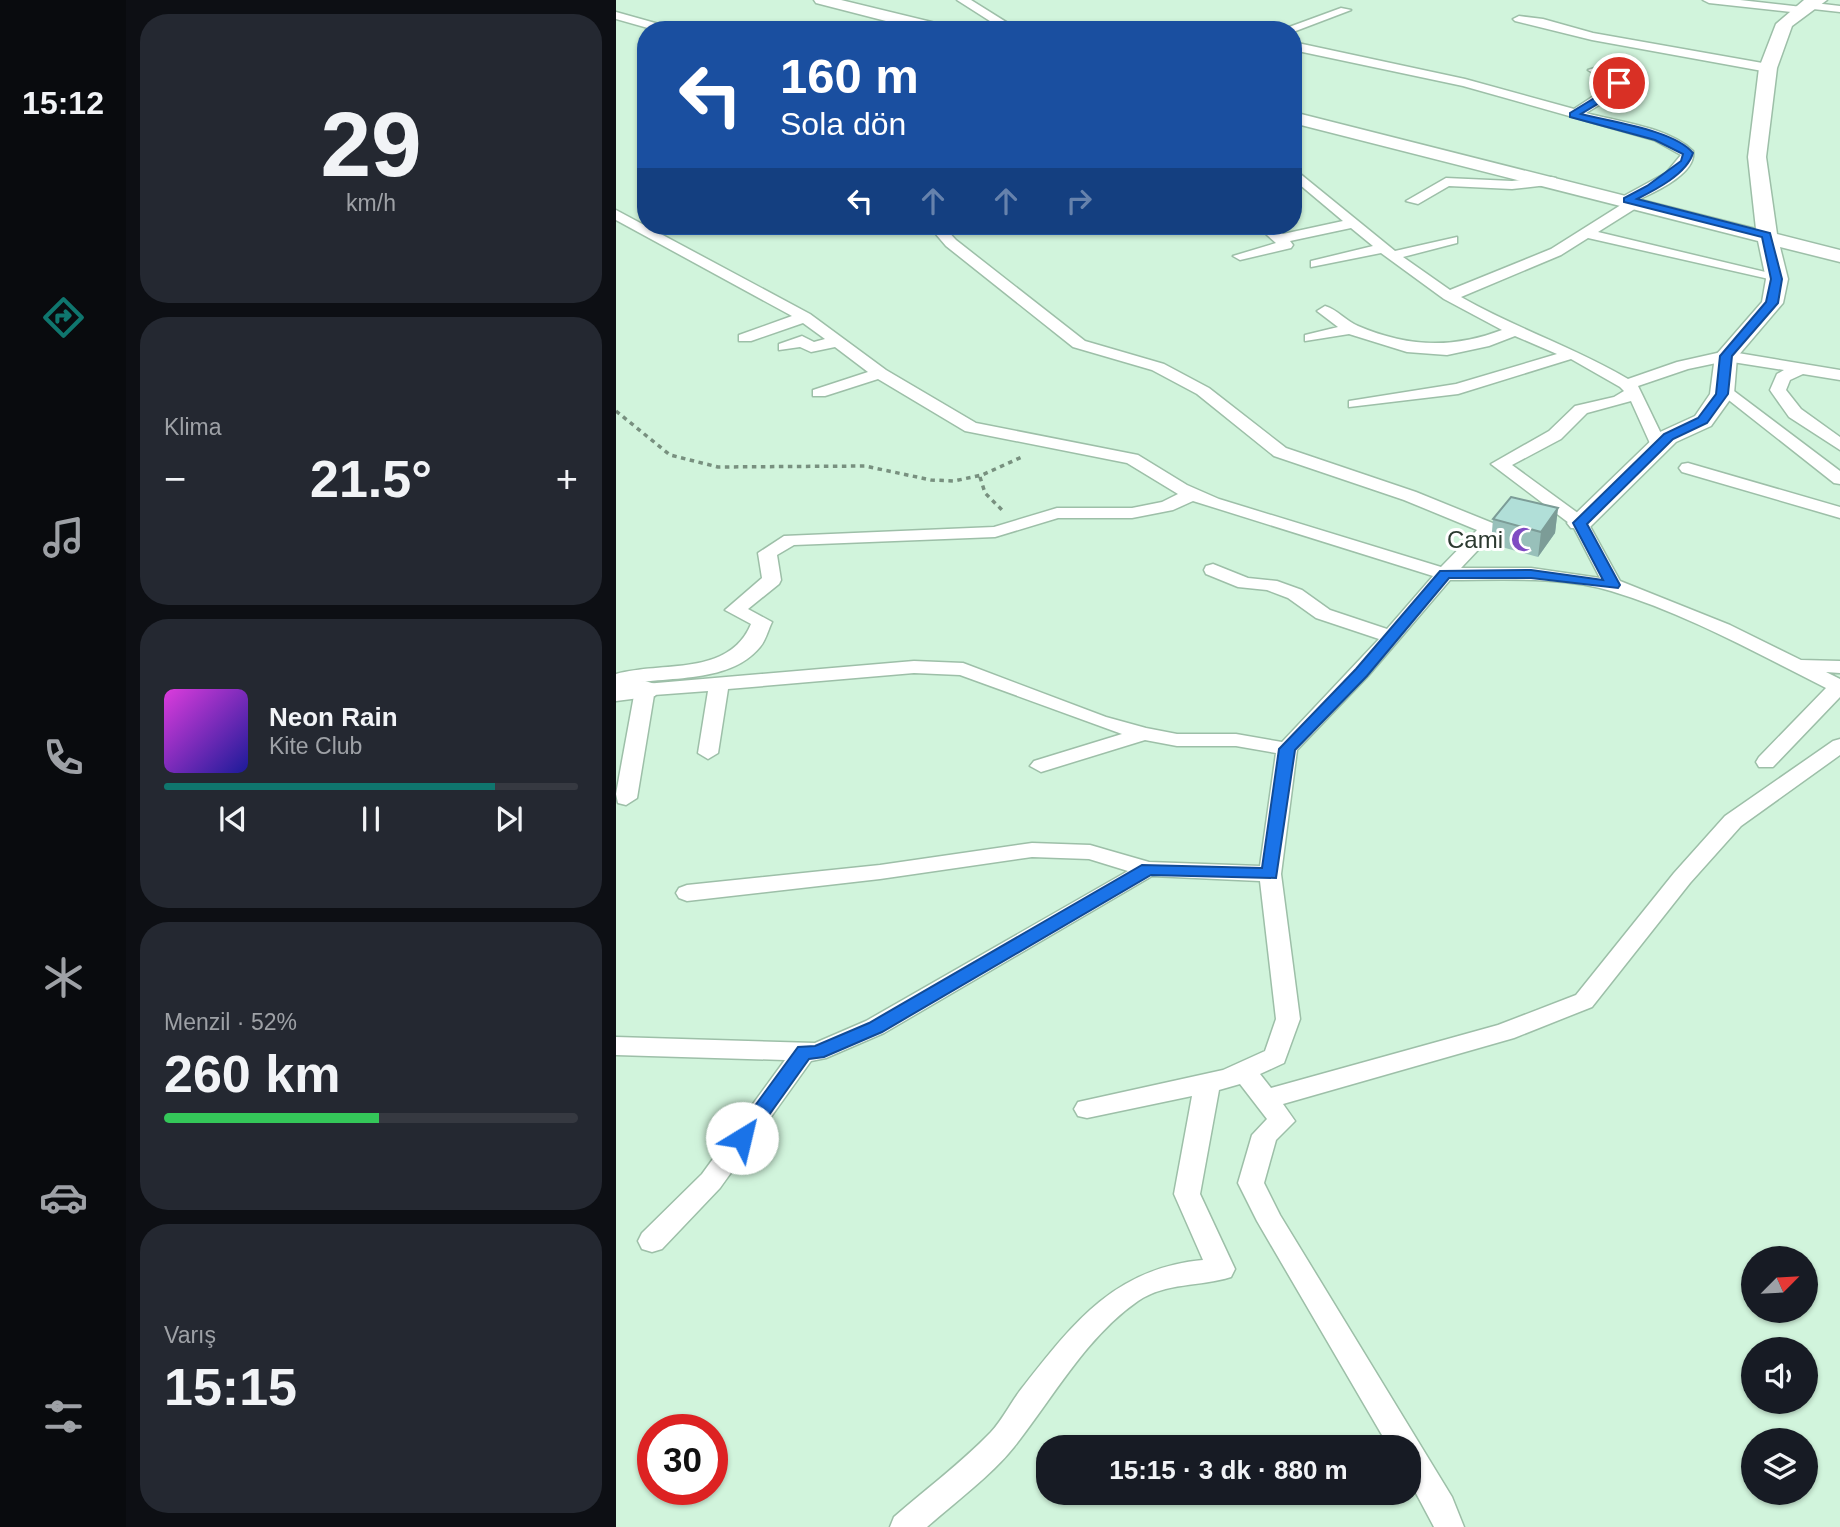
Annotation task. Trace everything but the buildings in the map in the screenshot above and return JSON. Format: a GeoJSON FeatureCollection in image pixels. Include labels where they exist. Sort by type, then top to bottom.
{"type":"FeatureCollection","features":[{"type":"Feature","properties":{"kind":"street"},"geometry":{"type":"LineString","coordinates":[[822,0],[906,21]]}},
{"type":"Feature","properties":{"kind":"street"},"geometry":{"type":"LineString","coordinates":[[963,0],[998,21]]}},
{"type":"Feature","properties":{"kind":"street"},"geometry":{"type":"LineString","coordinates":[[1709,0],[1808,4],[1840,9]]}},
{"type":"Feature","properties":{"kind":"street"},"geometry":{"type":"LineString","coordinates":[[1580,523],[1668,437],[1703,421],[1722,394],[1726,356],[1772,303],[1777,279],[1767,235],[1757,157],[1768,68],[1784,24],[1808,4]]}},
{"type":"Feature","properties":{"kind":"street"},"geometry":{"type":"LineString","coordinates":[[1302,25],[1345,10]]}},
{"type":"Feature","properties":{"kind":"street"},"geometry":{"type":"LineString","coordinates":[[616,15],[637,21]]}},
{"type":"Feature","properties":{"kind":"street"},"geometry":{"type":"LineString","coordinates":[[1519,19],[1544,22],[1581,34],[1768,68]]}},
{"type":"Feature","properties":{"kind":"street"},"geometry":{"type":"LineString","coordinates":[[1302,48],[1398,66],[1642,133],[1681,147],[1688,153],[1685,162],[1589,234],[1556,252],[1449,296]]}},
{"type":"Feature","properties":{"kind":"street"},"geometry":{"type":"LineString","coordinates":[[1573,115],[1613,91],[1619,83],[1594,70]]}},
{"type":"Feature","properties":{"kind":"street"},"geometry":{"type":"LineString","coordinates":[[1302,119],[1767,235],[1840,256]]}},
{"type":"Feature","properties":{"kind":"street"},"geometry":{"type":"LineString","coordinates":[[1642,133],[1658,120]]}},
{"type":"Feature","properties":{"kind":"street"},"geometry":{"type":"LineString","coordinates":[[1302,179],[1388,252],[1449,296],[1516,330],[1572,354],[1630,388],[1659,446]]}},
{"type":"Feature","properties":{"kind":"street"},"geometry":{"type":"LineString","coordinates":[[1413,201],[1446,182],[1512,185],[1551,181]]}},
{"type":"Feature","properties":{"kind":"street"},"geometry":{"type":"LineString","coordinates":[[616,214],[637,225]]}},
{"type":"Feature","properties":{"kind":"street"},"geometry":{"type":"LineString","coordinates":[[1302,234],[1355,223]]}},
{"type":"Feature","properties":{"kind":"street"},"geometry":{"type":"LineString","coordinates":[[1589,234],[1777,279]]}},
{"type":"Feature","properties":{"kind":"street"},"geometry":{"type":"LineString","coordinates":[[655,235],[805,317],[880,373],[971,427],[1132,459],[1193,494],[1445,574],[1531,574],[1613,585],[1723,629],[1795,664],[1840,680],[1766,762]]}},
{"type":"Feature","properties":{"kind":"street"},"geometry":{"type":"LineString","coordinates":[[944,235],[1079,344],[1158,367],[1192,385],[1280,452],[1399,491],[1489,527],[1287,749],[1270,874],[1288,1019],[1275,1057],[1207,1084],[1087,1109]]}},
{"type":"Feature","properties":{"kind":"street"},"geometry":{"type":"LineString","coordinates":[[1240,256],[1286,245],[1275,235]]}},
{"type":"Feature","properties":{"kind":"street"},"geometry":{"type":"LineString","coordinates":[[1280,239],[1299,235]]}},
{"type":"Feature","properties":{"kind":"street"},"geometry":{"type":"LineString","coordinates":[[1316,264],[1452,240]]}},
{"type":"Feature","properties":{"kind":"street"},"geometry":{"type":"LineString","coordinates":[[1325,311],[1350,329],[1407,347],[1447,350],[1483,343],[1516,330]]}},
{"type":"Feature","properties":{"kind":"street"},"geometry":{"type":"LineString","coordinates":[[746,338],[805,317]]}},
{"type":"Feature","properties":{"kind":"street"},"geometry":{"type":"LineString","coordinates":[[1311,338],[1350,329]]}},
{"type":"Feature","properties":{"kind":"street"},"geometry":{"type":"LineString","coordinates":[[785,347],[802,341],[811,347],[839,341]]}},
{"type":"Feature","properties":{"kind":"street"},"geometry":{"type":"LineString","coordinates":[[1354,404],[1458,388],[1572,354]]}},
{"type":"Feature","properties":{"kind":"street"},"geometry":{"type":"LineString","coordinates":[[1613,585],[1580,523],[1500,464],[1555,435],[1581,409],[1619,401],[1630,388],[1683,365],[1726,356],[1840,375]]}},
{"type":"Feature","properties":{"kind":"street"},"geometry":{"type":"LineString","coordinates":[[1798,370],[1783,377],[1778,390],[1795,413],[1840,445]]}},
{"type":"Feature","properties":{"kind":"street"},"geometry":{"type":"LineString","coordinates":[[819,393],[880,373]]}},
{"type":"Feature","properties":{"kind":"street"},"geometry":{"type":"LineString","coordinates":[[1722,387],[1840,479]]}},
{"type":"Feature","properties":{"kind":"street"},"geometry":{"type":"LineString","coordinates":[[1688,468],[1840,513]]}},
{"type":"Feature","properties":{"kind":"street"},"geometry":{"type":"LineString","coordinates":[[616,680],[627,675],[715,668],[740,655],[759,636],[762,622],[735,610],[772,580],[767,552],[790,540],[995,532],[1012,524],[1057,513],[1132,513],[1167,506],[1193,494]]}},
{"type":"Feature","properties":{"kind":"street"},"geometry":{"type":"LineString","coordinates":[[1213,570],[1245,583],[1270,584],[1295,594],[1323,614],[1391,637]]}},
{"type":"Feature","properties":{"kind":"street"},"geometry":{"type":"LineString","coordinates":[[616,692],[914,667],[963,669],[1099,722],[1144,734],[1177,740],[1236,740],[1287,749]]}},
{"type":"Feature","properties":{"kind":"street"},"geometry":{"type":"LineString","coordinates":[[708,753],[719,683]]}},
{"type":"Feature","properties":{"kind":"street"},"geometry":{"type":"LineString","coordinates":[[626,798],[645,690]]}},
{"type":"Feature","properties":{"kind":"street"},"geometry":{"type":"LineString","coordinates":[[1041,766],[1144,734]]}},
{"type":"Feature","properties":{"kind":"street"},"geometry":{"type":"LineString","coordinates":[[1266,1099],[1505,1032],[1584,1001],[1682,878],[1733,821],[1840,744]]}},
{"type":"Feature","properties":{"kind":"street"},"geometry":{"type":"LineString","coordinates":[[687,893],[880,872],[1032,850],[1090,852],[1148,869],[1270,874]]}},
{"type":"Feature","properties":{"kind":"street"},"geometry":{"type":"LineString","coordinates":[[616,1046],[817,1052],[875,1027],[1148,869]]}},
{"type":"Feature","properties":{"kind":"street"},"geometry":{"type":"LineString","coordinates":[[652,1241],[711,1181],[804,1052]]}},
{"type":"Feature","properties":{"kind":"street"},"geometry":{"type":"LineString","coordinates":[[1244,1071],[1282,1121],[1265,1135],[1251,1183],[1270,1222],[1398,1435]]}},
{"type":"Feature","properties":{"kind":"street"},"geometry":{"type":"LineString","coordinates":[[905,1527],[1002,1440],[1031,1398],[1093,1324],[1130,1292],[1178,1273],[1221,1269],[1187,1194],[1207,1084]]}},
{"type":"Feature","properties":{"kind":"street"},"geometry":{"type":"LineString","coordinates":[[1421,1473],[1441,1507],[1449,1527]]}},
{"type":"Feature","properties":{"kind":"path"},"geometry":{"type":"LineString","coordinates":[[616,411],[667,454],[712,468],[754,471],[848,465],[885,468],[924,480],[980,477],[1052,442]]}},
{"type":"Feature","properties":{"kind":"path"},"geometry":{"type":"LineString","coordinates":[[980,477],[985,493],[1001,508],[1012,524]]}},
{"type":"Feature","properties":{"kind":"place","name":"Cami"},"geometry":{"type":"Point","coordinates":[1523,539]}},
{"type":"Feature","properties":{"kind":"route"},"geometry":{"type":"LineString","coordinates":[[742,1138],[804,1052],[817,1052],[875,1027],[1148,869],[1270,874],[1287,749],[1362,672],[1445,574],[1531,574],[1613,585],[1580,523],[1668,437],[1703,421],[1722,394],[1726,356],[1772,303],[1777,279],[1767,235],[1627,200],[1650,189],[1685,162],[1688,153],[1681,147],[1659,138],[1573,115],[1613,91],[1619,83]]}}]}
